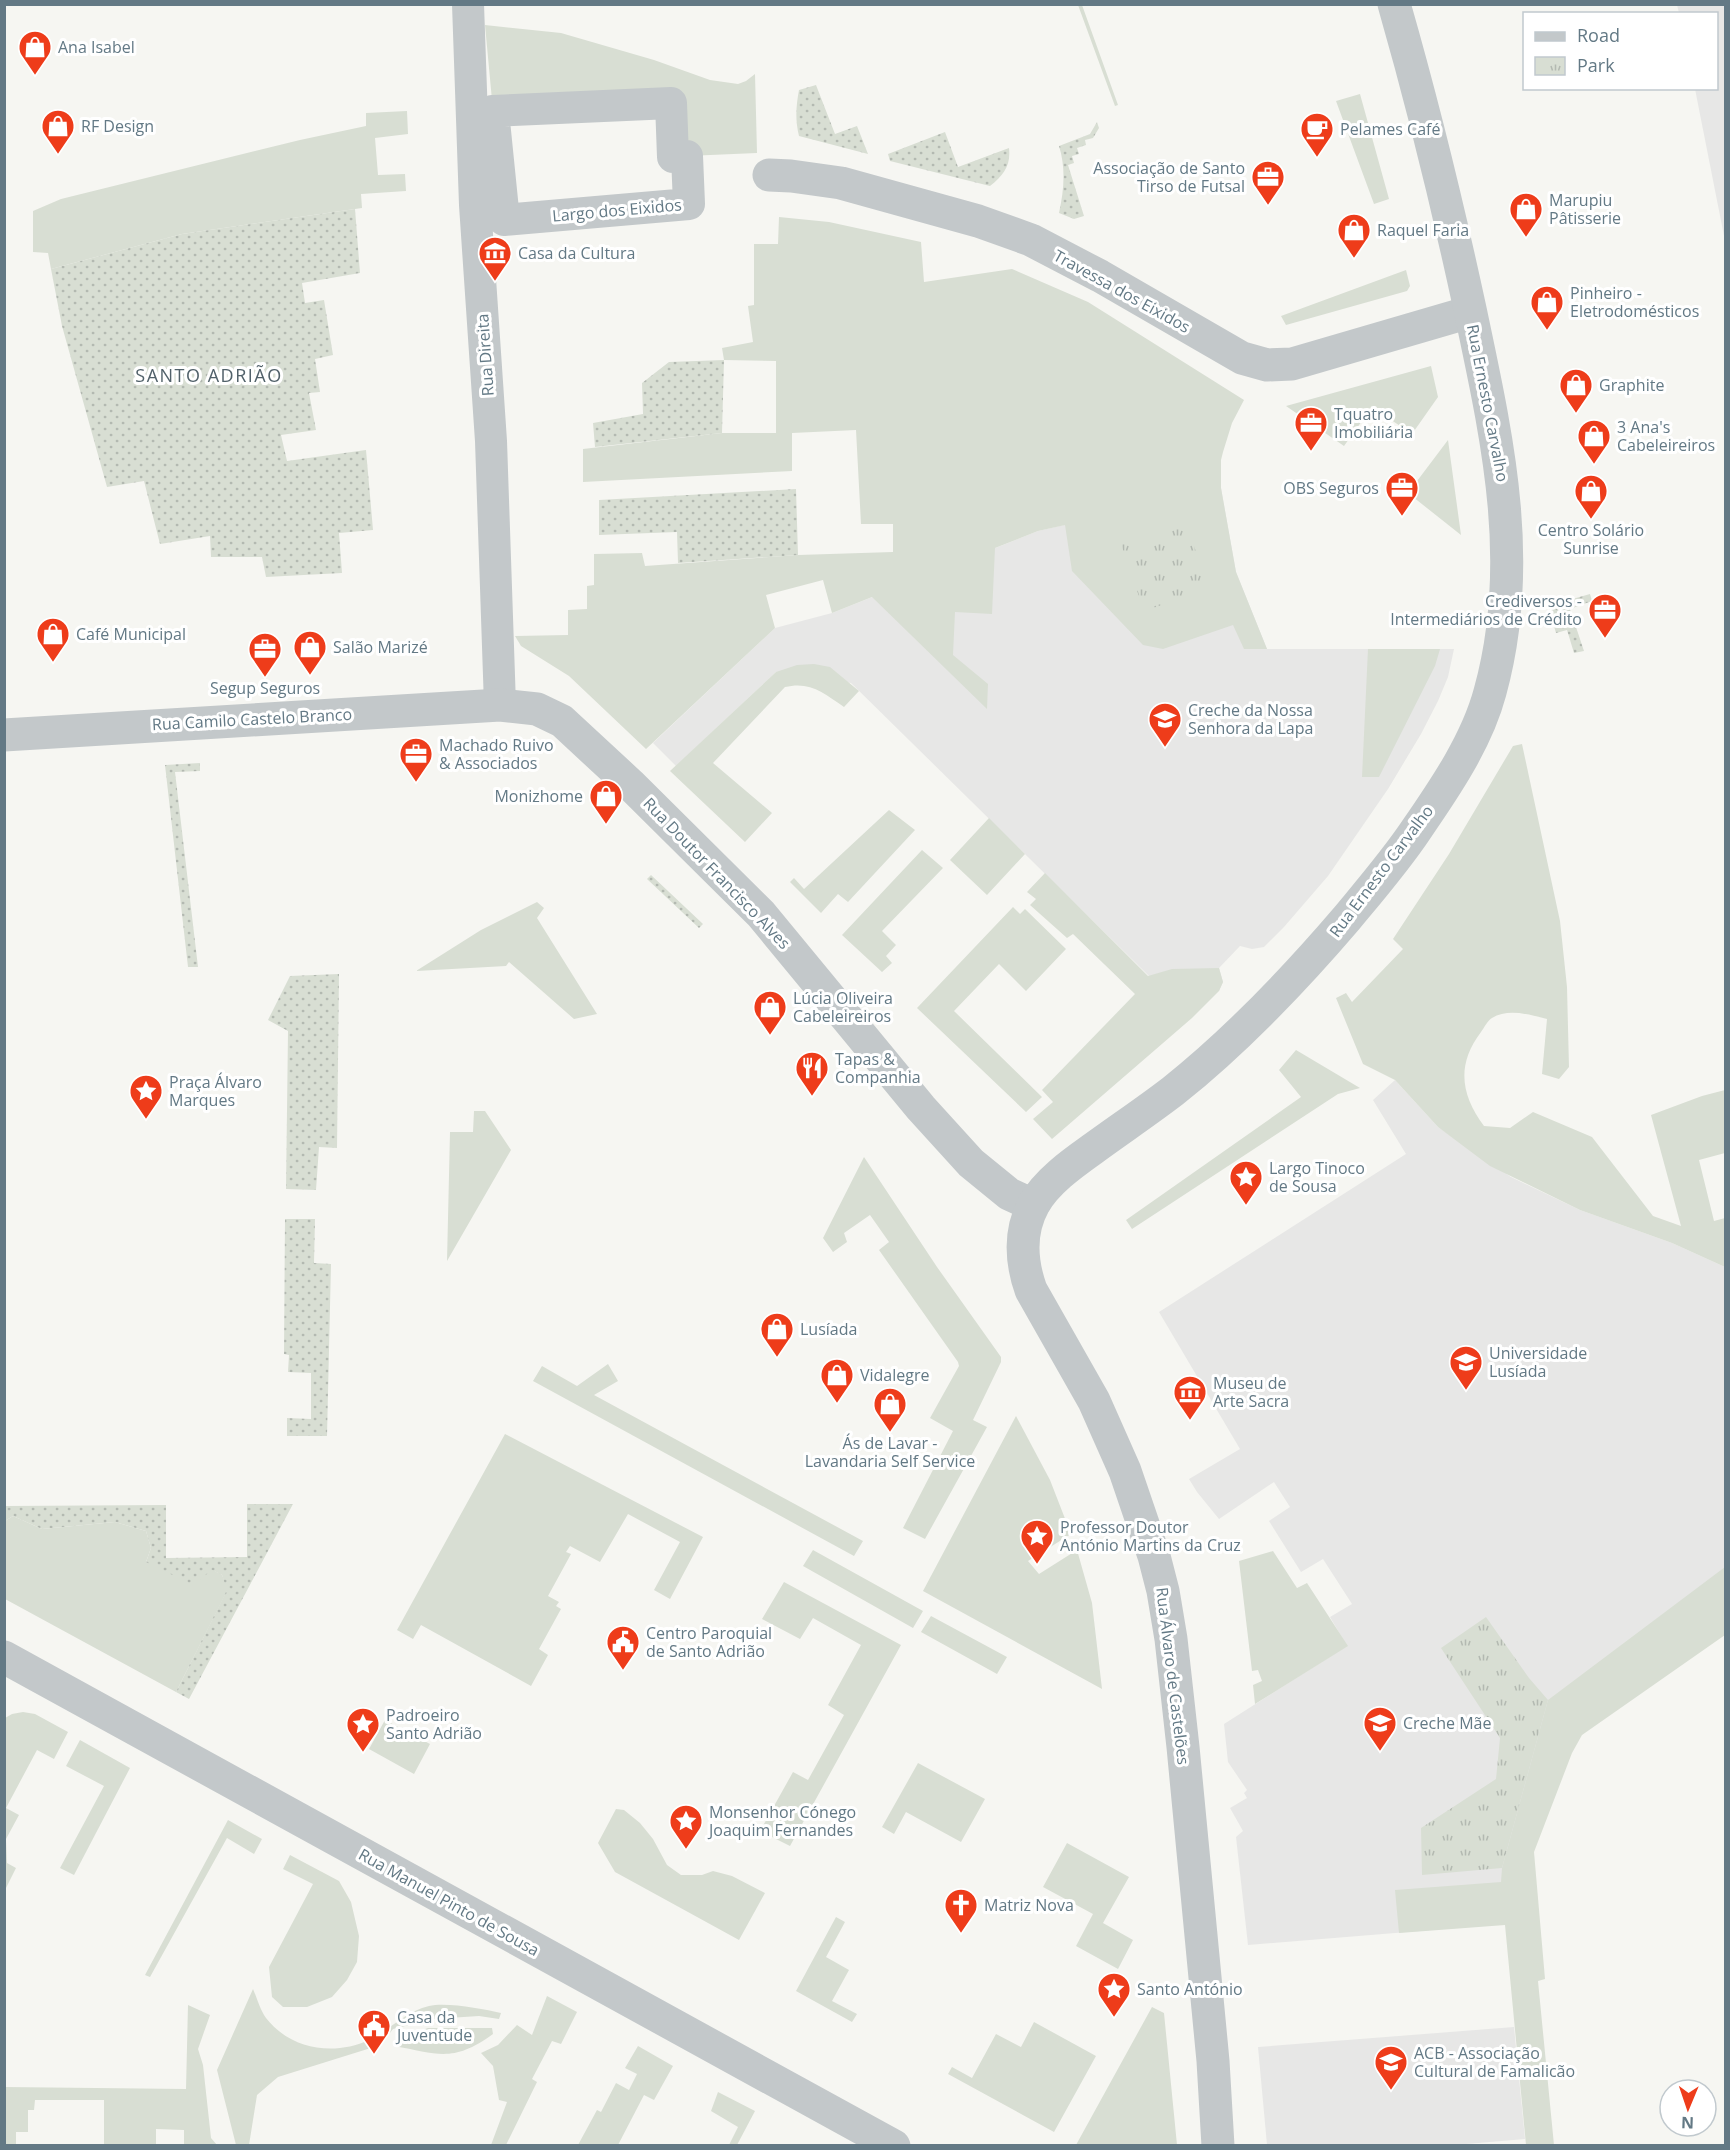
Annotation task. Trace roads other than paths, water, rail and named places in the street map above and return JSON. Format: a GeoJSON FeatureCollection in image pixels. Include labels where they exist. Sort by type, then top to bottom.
{"type":"FeatureCollection","features":[{"type":"Feature","properties":{"kind":"street","name":"Rua Direita"},"geometry":{"type":"LineString","coordinates":[[468,4],[476,231],[491,441],[500,705]]}},
{"type":"Feature","properties":{"kind":"street","name":"Rua Ernesto Carvalho"},"geometry":{"type":"LineString","coordinates":[[1035,1202],[1054,1180],[1077,1161],[1172,1091],[1234,1039],[1292,980],[1372,888],[1415,832],[1474,734],[1489,696],[1498,659],[1508,582],[1508,535],[1503,481],[1490,402],[1452,222],[1394,4]]}},
{"type":"Feature","properties":{"kind":"street","name":"Largo dos Eixidos"},"geometry":{"type":"LineString","coordinates":[[671,103],[674,157],[687,156],[689,204],[504,220],[493,111],[671,103]]}},
{"type":"Feature","properties":{"kind":"street","name":"Travessa dos Eixidos"},"geometry":{"type":"LineString","coordinates":[[769,175],[841,183],[978,220],[1031,240],[1100,276],[1242,358],[1267,365],[1292,364],[1470,312]]}},
{"type":"Feature","properties":{"kind":"street","name":"Rua Camilo Castelo Branco"},"geometry":{"type":"LineString","coordinates":[[4,735],[500,705]]}},
{"type":"Feature","properties":{"kind":"street","name":"Rua Doutor Francisco Alves"},"geometry":{"type":"LineString","coordinates":[[500,705],[537,709],[562,721],[613,768],[761,914],[921,1108],[970,1163],[1009,1194],[1022,1200],[1035,1202]]}},
{"type":"Feature","properties":{"kind":"street","name":"Rua Álvaro de Castelões"},"geometry":{"type":"LineString","coordinates":[[1035,1202],[1026,1226],[1023,1244],[1025,1272],[1031,1290],[1094,1401],[1125,1472],[1154,1556],[1163,1591],[1183,1747],[1213,2061],[1218,2145]]}},
{"type":"Feature","properties":{"kind":"street","name":"Rua Manuel Pinto de Sousa"},"geometry":{"type":"LineString","coordinates":[[4,1657],[894,2145]]}},
{"type":"Feature","properties":{"kind":"place","name":"Ana Isabel"},"geometry":{"type":"Point","coordinates":[35,76]}},
{"type":"Feature","properties":{"kind":"place","name":"RF Design"},"geometry":{"type":"Point","coordinates":[58,155]}},
{"type":"Feature","properties":{"kind":"place","name":"Pelames Café"},"geometry":{"type":"Point","coordinates":[1317,158]}},
{"type":"Feature","properties":{"kind":"place","name":"Associação de Santo Tirso de Futsal"},"geometry":{"type":"Point","coordinates":[1268,206]}},
{"type":"Feature","properties":{"kind":"place","name":"Marupiu Pâtisserie"},"geometry":{"type":"Point","coordinates":[1526,238]}},
{"type":"Feature","properties":{"kind":"place","name":"Raquel Faria"},"geometry":{"type":"Point","coordinates":[1354,259]}},
{"type":"Feature","properties":{"kind":"place","name":"Casa da Cultura"},"geometry":{"type":"Point","coordinates":[495,282]}},
{"type":"Feature","properties":{"kind":"place","name":"Pinheiro - Eletrodomésticos"},"geometry":{"type":"Point","coordinates":[1547,331]}},
{"type":"Feature","properties":{"kind":"place","name":"Graphite"},"geometry":{"type":"Point","coordinates":[1576,414]}},
{"type":"Feature","properties":{"kind":"place","name":"Tquatro Imobiliária"},"geometry":{"type":"Point","coordinates":[1311,452]}},
{"type":"Feature","properties":{"kind":"place","name":"3 Ana's Cabeleireiros"},"geometry":{"type":"Point","coordinates":[1594,465]}},
{"type":"Feature","properties":{"kind":"place","name":"OBS Seguros"},"geometry":{"type":"Point","coordinates":[1402,517]}},
{"type":"Feature","properties":{"kind":"place","name":"Centro Solário Sunrise"},"geometry":{"type":"Point","coordinates":[1591,520]}},
{"type":"Feature","properties":{"kind":"place","name":"Crediversos - Intermediários de Crédito"},"geometry":{"type":"Point","coordinates":[1605,639]}},
{"type":"Feature","properties":{"kind":"place","name":"Café Municipal"},"geometry":{"type":"Point","coordinates":[53,663]}},
{"type":"Feature","properties":{"kind":"place","name":"Salão Marizé"},"geometry":{"type":"Point","coordinates":[310,676]}},
{"type":"Feature","properties":{"kind":"place","name":"Segup Seguros"},"geometry":{"type":"Point","coordinates":[265,678]}},
{"type":"Feature","properties":{"kind":"place","name":"Creche da Nossa Senhora da Lapa"},"geometry":{"type":"Point","coordinates":[1165,748]}},
{"type":"Feature","properties":{"kind":"place","name":"Machado Ruivo & Associados"},"geometry":{"type":"Point","coordinates":[416,783]}},
{"type":"Feature","properties":{"kind":"place","name":"Monizhome"},"geometry":{"type":"Point","coordinates":[606,825]}},
{"type":"Feature","properties":{"kind":"place","name":"Lúcia Oliveira Cabeleireiros"},"geometry":{"type":"Point","coordinates":[770,1036]}},
{"type":"Feature","properties":{"kind":"place","name":"Tapas & Companhia"},"geometry":{"type":"Point","coordinates":[812,1097]}},
{"type":"Feature","properties":{"kind":"place","name":"Praça Álvaro Marques"},"geometry":{"type":"Point","coordinates":[146,1120]}},
{"type":"Feature","properties":{"kind":"place","name":"Largo Tinoco de Sousa"},"geometry":{"type":"Point","coordinates":[1246,1206]}},
{"type":"Feature","properties":{"kind":"place","name":"Lusíada"},"geometry":{"type":"Point","coordinates":[777,1358]}},
{"type":"Feature","properties":{"kind":"place","name":"Universidade Lusíada"},"geometry":{"type":"Point","coordinates":[1466,1391]}},
{"type":"Feature","properties":{"kind":"place","name":"Vidalegre"},"geometry":{"type":"Point","coordinates":[837,1404]}},
{"type":"Feature","properties":{"kind":"place","name":"Museu de Arte Sacra"},"geometry":{"type":"Point","coordinates":[1190,1421]}},
{"type":"Feature","properties":{"kind":"place","name":"Ás de Lavar - Lavandaria Self Service"},"geometry":{"type":"Point","coordinates":[890,1433]}},
{"type":"Feature","properties":{"kind":"place","name":"Professor Doutor António Martins da Cruz"},"geometry":{"type":"Point","coordinates":[1037,1565]}},
{"type":"Feature","properties":{"kind":"place","name":"Centro Paroquial de Santo Adrião"},"geometry":{"type":"Point","coordinates":[623,1671]}},
{"type":"Feature","properties":{"kind":"place","name":"Creche Mãe"},"geometry":{"type":"Point","coordinates":[1380,1752]}},
{"type":"Feature","properties":{"kind":"place","name":"Padroeiro Santo Adrião"},"geometry":{"type":"Point","coordinates":[363,1753]}},
{"type":"Feature","properties":{"kind":"place","name":"Monsenhor Cónego Joaquim Fernandes"},"geometry":{"type":"Point","coordinates":[686,1850]}},
{"type":"Feature","properties":{"kind":"place","name":"Matriz Nova"},"geometry":{"type":"Point","coordinates":[961,1934]}},
{"type":"Feature","properties":{"kind":"place","name":"Santo António"},"geometry":{"type":"Point","coordinates":[1114,2018]}},
{"type":"Feature","properties":{"kind":"place","name":"Casa da Juventude"},"geometry":{"type":"Point","coordinates":[374,2055]}},
{"type":"Feature","properties":{"kind":"place","name":"ACB - Associação Cultural de Famalicão"},"geometry":{"type":"Point","coordinates":[1391,2091]}},
{"type":"Feature","properties":{"kind":"district","name":"SANTO ADRIÃO"},"geometry":{"type":"Point","coordinates":[209,375]}}]}
